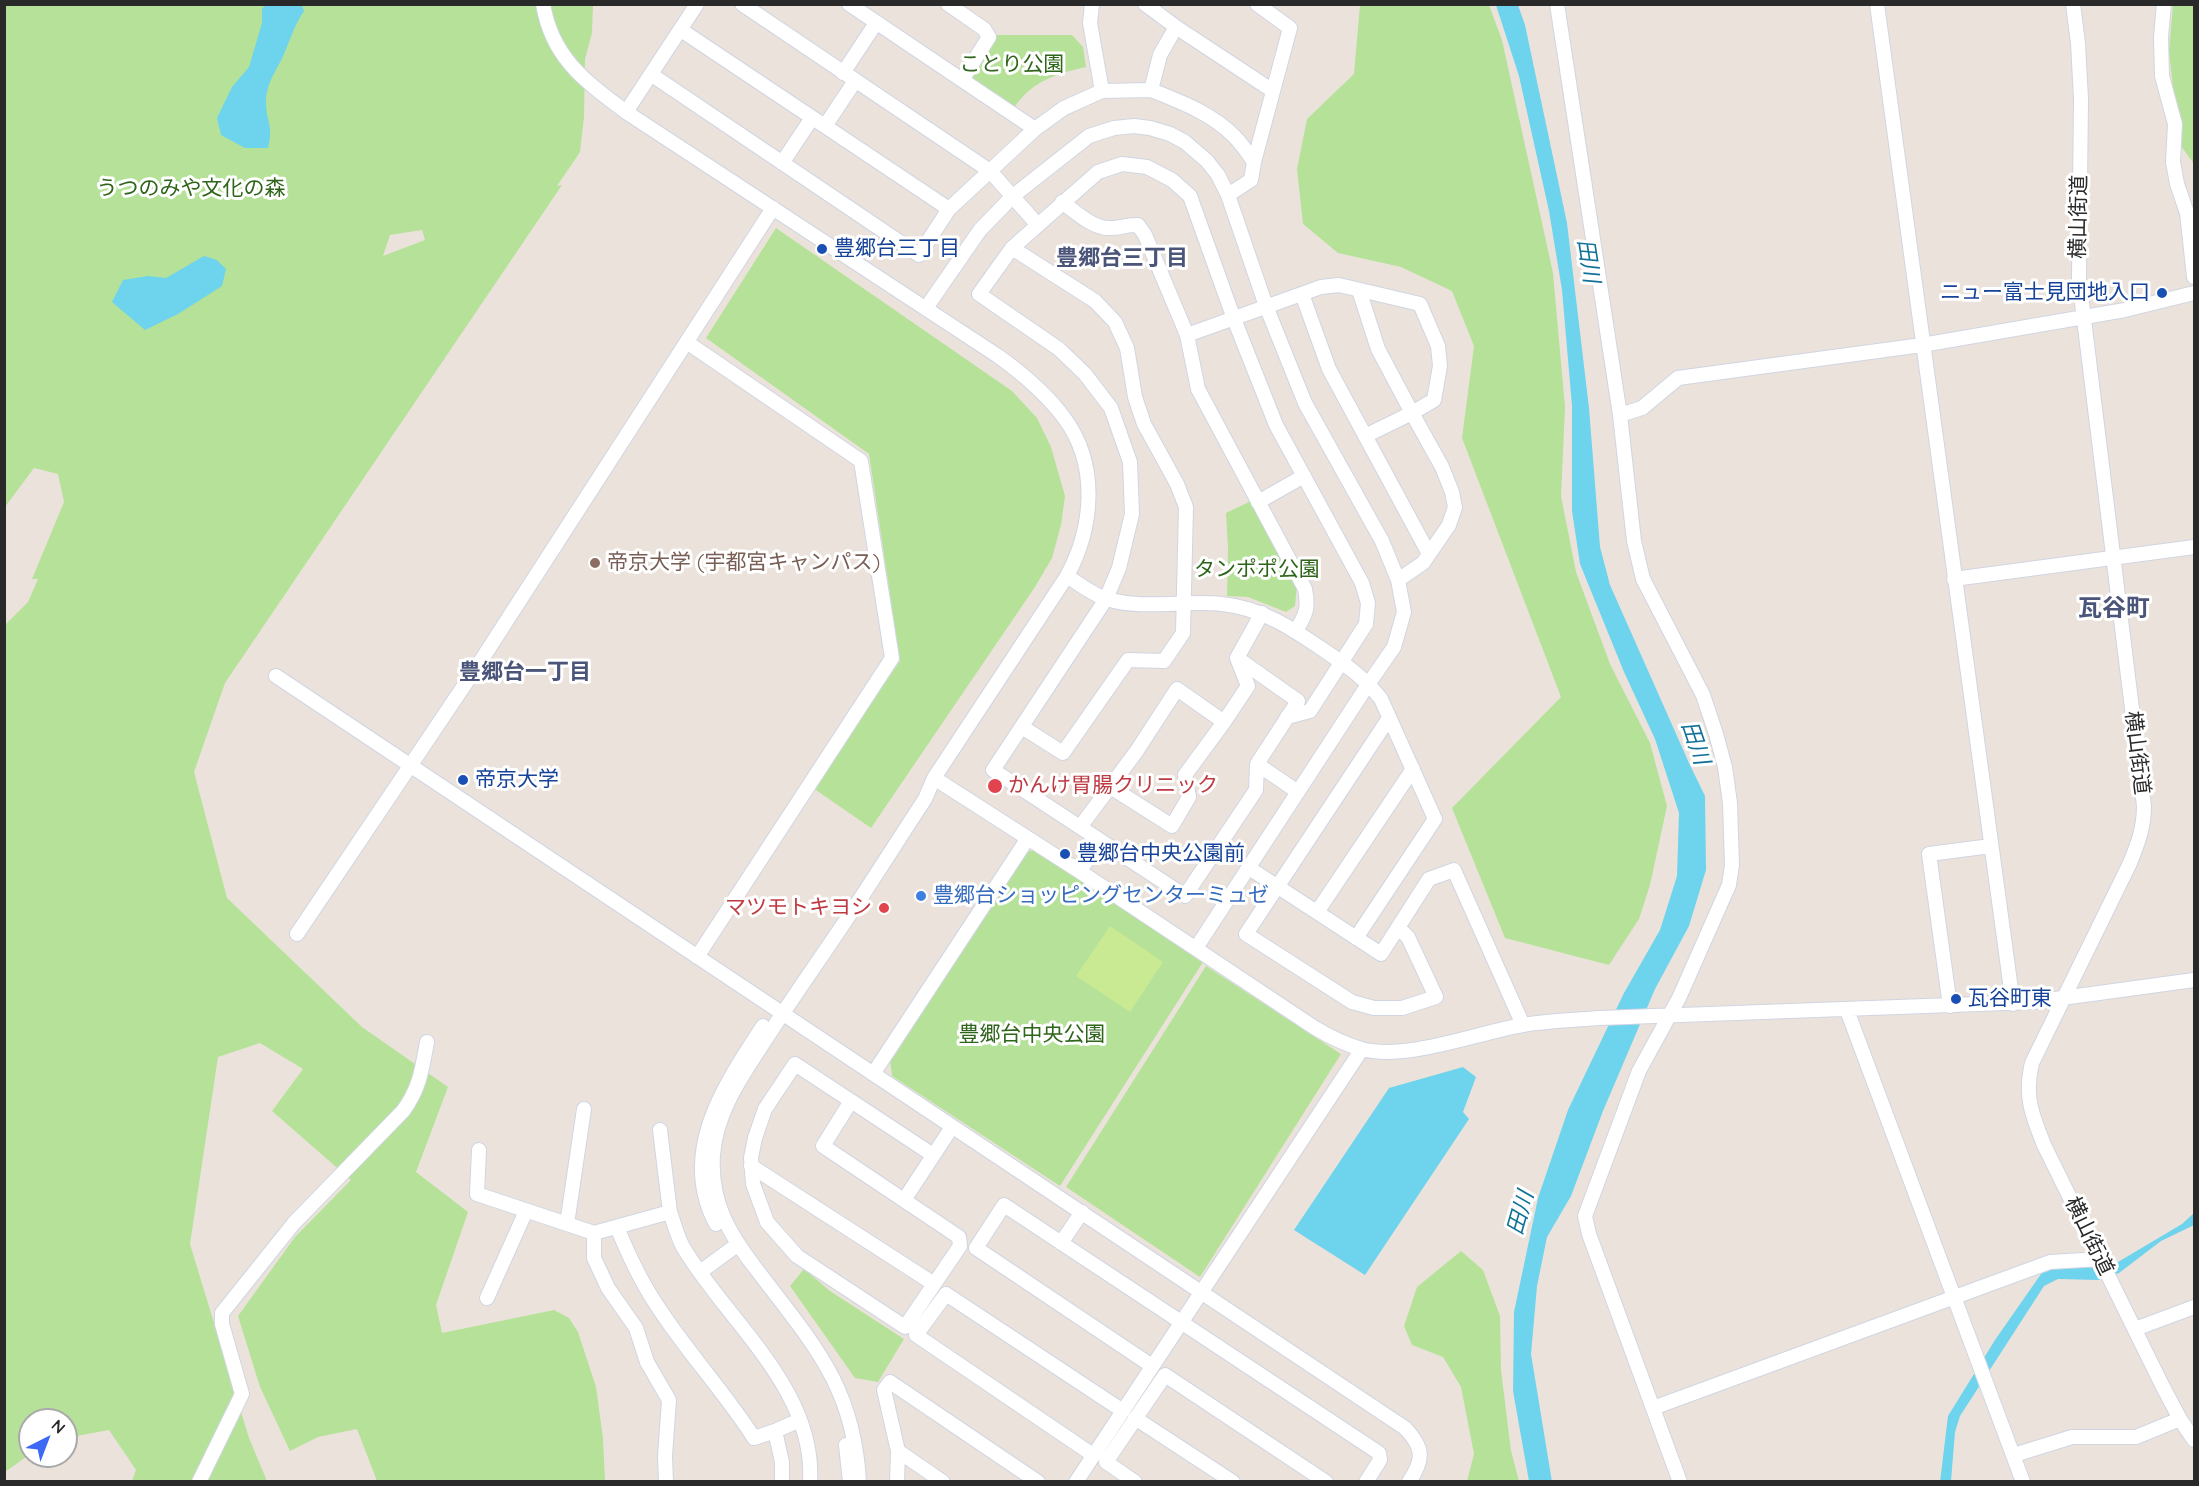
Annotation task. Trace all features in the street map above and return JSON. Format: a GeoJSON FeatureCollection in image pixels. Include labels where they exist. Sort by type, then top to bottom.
{"type":"FeatureCollection","features":[{"type":"Feature","properties":{"kind":"street"},"geometry":{"type":"LineString","coordinates":[[543,4],[547,24],[555,43],[565,59],[589,84],[626,112],[998,356],[1033,383],[1066,419],[1076,436],[1088,480],[1089,504],[1082,543],[1066,576],[934,778],[925,799],[778,1011],[725,1108],[715,1139],[713,1177],[721,1214],[733,1247],[802,1343],[826,1382],[844,1430],[850,1482]]}},
{"type":"Feature","properties":{"kind":"street"},"geometry":{"type":"LineString","coordinates":[[626,112],[697,4]]}},
{"type":"Feature","properties":{"kind":"street"},"geometry":{"type":"LineString","coordinates":[[742,4],[990,171],[1037,224]]}},
{"type":"Feature","properties":{"kind":"street"},"geometry":{"type":"LineString","coordinates":[[849,4],[869,10],[876,23],[1035,129]]}},
{"type":"Feature","properties":{"kind":"street"},"geometry":{"type":"LineString","coordinates":[[948,4],[984,29],[989,37],[962,80]]}},
{"type":"Feature","properties":{"kind":"street"},"geometry":{"type":"LineString","coordinates":[[1092,4],[1090,23],[1102,91]]}},
{"type":"Feature","properties":{"kind":"street"},"geometry":{"type":"LineString","coordinates":[[1145,4],[1273,91]]}},
{"type":"Feature","properties":{"kind":"street"},"geometry":{"type":"LineString","coordinates":[[1228,195],[1251,180],[1290,28],[1257,4]]}},
{"type":"Feature","properties":{"kind":"street"},"geometry":{"type":"LineString","coordinates":[[1557,4],[1620,415],[1634,541],[1643,579],[1703,695],[1725,767],[1730,803],[1732,865],[1729,885],[1639,1071],[1585,1216],[1589,1234],[1680,1482]]}},
{"type":"Feature","properties":{"kind":"street"},"geometry":{"type":"LineString","coordinates":[[1877,4],[2013,1004]]}},
{"type":"Feature","properties":{"kind":"street","name":"横山街道"},"geometry":{"type":"LineString","coordinates":[[2073,4],[2078,43],[2080,99],[2079,279],[2144,806],[2144,822],[2141,837],[2130,863],[2032,1064],[2028,1090],[2030,1106],[2044,1145],[2180,1419],[2194,1440]]}},
{"type":"Feature","properties":{"kind":"street"},"geometry":{"type":"LineString","coordinates":[[2164,4],[2161,37],[2162,76],[2175,124],[2173,162],[2177,184],[2187,213],[2194,277]]}},
{"type":"Feature","properties":{"kind":"street"},"geometry":{"type":"LineString","coordinates":[[825,126],[876,23]]}},
{"type":"Feature","properties":{"kind":"street"},"geometry":{"type":"LineString","coordinates":[[1151,90],[1160,55],[1176,27]]}},
{"type":"Feature","properties":{"kind":"street"},"geometry":{"type":"LineString","coordinates":[[681,30],[949,209]]}},
{"type":"Feature","properties":{"kind":"street"},"geometry":{"type":"LineString","coordinates":[[652,75],[919,255],[949,209],[1035,129],[1064,108],[1102,91],[1151,90],[1188,104],[1209,116],[1234,136],[1254,162]]}},
{"type":"Feature","properties":{"kind":"street"},"geometry":{"type":"LineString","coordinates":[[782,163],[812,118]]}},
{"type":"Feature","properties":{"kind":"street"},"geometry":{"type":"LineString","coordinates":[[926,308],[980,231],[1013,196],[1089,136],[1114,128],[1134,126],[1170,134],[1185,142],[1207,161],[1218,175],[1228,195],[1266,306],[1305,403],[1382,541],[1398,580],[1404,612],[1394,647],[1196,948]]}},
{"type":"Feature","properties":{"kind":"street"},"geometry":{"type":"LineString","coordinates":[[1237,658],[1298,700],[1287,717],[1257,764],[1256,790],[1185,896],[993,770],[1106,599],[1119,568],[1132,514],[1130,462],[1111,408],[1086,374],[1059,349],[979,294],[1012,248],[1037,224],[1098,172],[1122,164],[1147,167],[1172,180],[1190,196],[1234,319],[1276,425],[1362,583],[1368,603],[1366,624],[1310,711],[1287,717]]}},
{"type":"Feature","properties":{"kind":"street"},"geometry":{"type":"LineString","coordinates":[[1062,202],[1098,227],[1111,229],[1129,224],[1138,225],[1145,235],[1187,335],[1198,389],[1305,589],[1308,603],[1305,616],[1296,631]]}},
{"type":"Feature","properties":{"kind":"street"},"geometry":{"type":"LineString","coordinates":[[297,934],[411,766],[688,343],[773,208]]}},
{"type":"Feature","properties":{"kind":"street"},"geometry":{"type":"LineString","coordinates":[[1012,248],[1095,302],[1115,321],[1126,348],[1135,397],[1144,424],[1177,484],[1185,507],[1183,633],[1164,661],[1128,660],[1063,753],[1022,727]]}},
{"type":"Feature","properties":{"kind":"street"},"geometry":{"type":"LineString","coordinates":[[1187,335],[1321,287],[1339,285],[1420,304],[1438,346],[1440,366],[1434,400],[1365,436]]}},
{"type":"Feature","properties":{"kind":"street"},"geometry":{"type":"LineString","coordinates":[[1359,290],[1378,349],[1442,467],[1455,507],[1449,525],[1423,562],[1398,580]]}},
{"type":"Feature","properties":{"kind":"street"},"geometry":{"type":"LineString","coordinates":[[1620,415],[1642,408],[1678,378],[1922,345],[2083,318],[2194,292]]}},
{"type":"Feature","properties":{"kind":"street"},"geometry":{"type":"LineString","coordinates":[[1302,294],[1329,369],[1429,554]]}},
{"type":"Feature","properties":{"kind":"street"},"geometry":{"type":"LineString","coordinates":[[688,343],[861,461],[891,658],[697,957]]}},
{"type":"Feature","properties":{"kind":"street"},"geometry":{"type":"LineString","coordinates":[[1111,408],[1135,397]]}},
{"type":"Feature","properties":{"kind":"street"},"geometry":{"type":"LineString","coordinates":[[1258,502],[1304,476]]}},
{"type":"Feature","properties":{"kind":"street"},"geometry":{"type":"LineString","coordinates":[[1954,579],[2194,547]]}},
{"type":"Feature","properties":{"kind":"street"},"geometry":{"type":"LineString","coordinates":[[1066,576],[1106,599],[1155,604],[1183,602],[1223,604],[1262,613],[1296,631],[1369,683],[1381,699],[1435,819],[1356,938]]}},
{"type":"Feature","properties":{"kind":"street"},"geometry":{"type":"LineString","coordinates":[[1237,658],[1262,613]]}},
{"type":"Feature","properties":{"kind":"street"},"geometry":{"type":"LineString","coordinates":[[1109,786],[1172,826],[1189,797],[1185,775],[1248,686],[1237,658]]}},
{"type":"Feature","properties":{"kind":"street"},"geometry":{"type":"LineString","coordinates":[[276,676],[1405,1428],[1418,1442],[1421,1460],[1415,1479]]}},
{"type":"Feature","properties":{"kind":"street"},"geometry":{"type":"LineString","coordinates":[[1080,827],[1136,752],[1177,689],[1224,722]]}},
{"type":"Feature","properties":{"kind":"street"},"geometry":{"type":"LineString","coordinates":[[1389,718],[1246,934],[1352,1002],[1374,1008],[1402,1008],[1436,997],[1408,937],[1398,928]]}},
{"type":"Feature","properties":{"kind":"street"},"geometry":{"type":"LineString","coordinates":[[1257,764],[1298,792]]}},
{"type":"Feature","properties":{"kind":"street"},"geometry":{"type":"LineString","coordinates":[[1317,912],[1413,769]]}},
{"type":"Feature","properties":{"kind":"street"},"geometry":{"type":"LineString","coordinates":[[934,778],[1316,1028],[1344,1043],[1362,1049],[1382,1052],[1412,1049],[1523,1025],[1600,1018],[2013,1004],[2194,980]]}},
{"type":"Feature","properties":{"kind":"street"},"geometry":{"type":"LineString","coordinates":[[873,1074],[1028,838]]}},
{"type":"Feature","properties":{"kind":"street"},"geometry":{"type":"LineString","coordinates":[[1079,871],[1101,842]]}},
{"type":"Feature","properties":{"kind":"street"},"geometry":{"type":"LineString","coordinates":[[1950,1006],[1929,854],[1991,846]]}},
{"type":"Feature","properties":{"kind":"street"},"geometry":{"type":"LineString","coordinates":[[1249,868],[1381,954],[1429,879],[1454,870],[1523,1025]]}},
{"type":"Feature","properties":{"kind":"street"},"geometry":{"type":"LineString","coordinates":[[1847,1010],[2024,1482]]}},
{"type":"Feature","properties":{"kind":"street"},"geometry":{"type":"LineString","coordinates":[[199,1482],[242,1395],[222,1324],[222,1313],[294,1223],[403,1111],[414,1096],[419,1084],[427,1042]]}},
{"type":"Feature","properties":{"kind":"street"},"geometry":{"type":"LineString","coordinates":[[1135,1482],[1106,1462],[1152,1366],[1362,1049]]}},
{"type":"Feature","properties":{"kind":"street"},"geometry":{"type":"LineString","coordinates":[[851,1101],[822,1146],[959,1237],[960,1246],[904,1327],[797,1256],[767,1222],[753,1184],[751,1166],[755,1138],[765,1109],[795,1064],[933,1155]]}},
{"type":"Feature","properties":{"kind":"street"},"geometry":{"type":"LineString","coordinates":[[567,1224],[584,1109]]}},
{"type":"Feature","properties":{"kind":"street"},"geometry":{"type":"LineString","coordinates":[[904,1200],[952,1127]]}},
{"type":"Feature","properties":{"kind":"street"},"geometry":{"type":"LineString","coordinates":[[660,1130],[670,1212],[681,1244],[785,1386],[806,1438],[810,1482]]}},
{"type":"Feature","properties":{"kind":"street"},"geometry":{"type":"LineString","coordinates":[[479,1150],[477,1194],[526,1211],[594,1233],[670,1212]]}},
{"type":"Feature","properties":{"kind":"street"},"geometry":{"type":"LineString","coordinates":[[751,1166],[934,1284]]}},
{"type":"Feature","properties":{"kind":"street"},"geometry":{"type":"LineString","coordinates":[[1152,1366],[976,1248],[1004,1205],[1379,1453],[1380,1460],[1366,1482]]}},
{"type":"Feature","properties":{"kind":"street"},"geometry":{"type":"LineString","coordinates":[[487,1298],[526,1211]]}},
{"type":"Feature","properties":{"kind":"street"},"geometry":{"type":"LineString","coordinates":[[1061,1243],[1082,1212]]}},
{"type":"Feature","properties":{"kind":"street"},"geometry":{"type":"LineString","coordinates":[[617,1227],[635,1269],[657,1306],[737,1410],[754,1438],[800,1420]]}},
{"type":"Feature","properties":{"kind":"street"},"geometry":{"type":"LineString","coordinates":[[594,1233],[594,1258],[608,1288],[636,1328],[647,1362],[669,1400],[665,1456],[666,1482]]}},
{"type":"Feature","properties":{"kind":"street"},"geometry":{"type":"LineString","coordinates":[[700,1272],[733,1247]]}},
{"type":"Feature","properties":{"kind":"street"},"geometry":{"type":"LineString","coordinates":[[733,1247],[809,1339],[835,1378],[853,1429],[859,1482]]}},
{"type":"Feature","properties":{"kind":"street"},"geometry":{"type":"LineString","coordinates":[[1653,1408],[2050,1262],[2101,1259]]}},
{"type":"Feature","properties":{"kind":"street"},"geometry":{"type":"LineString","coordinates":[[1093,1455],[916,1335],[946,1294],[1233,1482]]}},
{"type":"Feature","properties":{"kind":"street"},"geometry":{"type":"LineString","coordinates":[[2135,1329],[2194,1307]]}},
{"type":"Feature","properties":{"kind":"street"},"geometry":{"type":"LineString","coordinates":[[1076,1482],[1093,1455],[1165,1375],[1326,1482]]}},
{"type":"Feature","properties":{"kind":"street"},"geometry":{"type":"LineString","coordinates":[[897,1482],[898,1451],[885,1390],[890,1382],[1038,1482]]}},
{"type":"Feature","properties":{"kind":"street"},"geometry":{"type":"LineString","coordinates":[[2014,1455],[2072,1437],[2136,1437],[2180,1419]]}},
{"type":"Feature","properties":{"kind":"street"},"geometry":{"type":"LineString","coordinates":[[775,1431],[782,1462],[782,1482]]}},
{"type":"Feature","properties":{"kind":"street"},"geometry":{"type":"LineString","coordinates":[[898,1451],[943,1482]]}},
{"type":"Feature","properties":{"kind":"green space","name":"うつのみや文化の森"},"geometry":{"type":"Polygon","coordinates":[[[5,5],[593,5],[592,33],[585,59],[584,117],[580,152],[557,186],[562,185],[225,683],[194,772],[227,898],[362,1027],[448,1087],[416,1172],[468,1212],[436,1305],[442,1333],[554,1310],[569,1318],[578,1332],[596,1387],[603,1438],[605,1481],[377,1481],[357,1429],[318,1437],[290,1451],[260,1387],[238,1316],[295,1237],[351,1180],[272,1111],[303,1069],[260,1043],[218,1057],[190,1244],[249,1438],[267,1481],[132,1481],[136,1470],[109,1430],[78,1436],[78,1408],[18,1408],[18,1463],[5,1472],[5,625],[28,602],[38,579],[32,579],[64,502],[58,474],[34,468],[5,507],[5,5]],[[422,230],[390,235],[383,256],[425,240],[422,230]]]}},
{"type":"Feature","properties":{"kind":"green space"},"geometry":{"type":"Polygon","coordinates":[[[1360,5],[1489,5],[1502,40],[1553,273],[1565,407],[1561,496],[1576,572],[1610,664],[1650,743],[1667,806],[1650,885],[1639,919],[1609,965],[1505,938],[1452,808],[1561,697],[1462,438],[1474,346],[1452,291],[1401,267],[1338,253],[1303,224],[1297,169],[1307,119],[1354,74],[1360,5]]]}},
{"type":"Feature","properties":{"kind":"green space"},"geometry":{"type":"Polygon","coordinates":[[[2173,5],[2194,5],[2194,164],[2181,146],[2174,97],[2169,51],[2173,5]]]}},
{"type":"Feature","properties":{"kind":"green space","name":"ことり公園"},"geometry":{"type":"Polygon","coordinates":[[[994,35],[1072,35],[1083,47],[1086,67],[1054,76],[1036,85],[1020,99],[1013,109],[966,79],[994,35]]]}},
{"type":"Feature","properties":{"kind":"green space"},"geometry":{"type":"Polygon","coordinates":[[[776,228],[1012,391],[1037,418],[1051,447],[1065,496],[1061,525],[1052,558],[1035,587],[871,828],[813,788],[900,661],[869,454],[706,338],[776,228]]]}},
{"type":"Feature","properties":{"kind":"green space","name":"タンポポ公園"},"geometry":{"type":"Polygon","coordinates":[[[1251,501],[1297,584],[1295,606],[1286,612],[1248,597],[1227,596],[1226,513],[1251,501]]]}},
{"type":"Feature","properties":{"kind":"green space","name":"豊郷台中央公園"},"geometry":{"type":"Polygon","coordinates":[[[1039,849],[1203,962],[1060,1186],[892,1076],[890,1060],[1026,852],[1039,849]]]}},
{"type":"Feature","properties":{"kind":"green space"},"geometry":{"type":"Polygon","coordinates":[[[1110,926],[1163,962],[1130,1012],[1076,976],[1110,926]]]}},
{"type":"Feature","properties":{"kind":"green space"},"geometry":{"type":"Polygon","coordinates":[[[1206,966],[1341,1054],[1200,1277],[1066,1187],[1206,966]]]}},
{"type":"Feature","properties":{"kind":"green space"},"geometry":{"type":"Polygon","coordinates":[[[1461,1251],[1483,1270],[1500,1316],[1501,1370],[1511,1451],[1519,1481],[1467,1481],[1474,1454],[1461,1387],[1443,1357],[1412,1345],[1404,1326],[1417,1287],[1461,1251]]]}},
{"type":"Feature","properties":{"kind":"green space"},"geometry":{"type":"Polygon","coordinates":[[[804,1269],[830,1291],[904,1339],[878,1382],[855,1378],[790,1286],[804,1269]]]}},
{"type":"Feature","properties":{"kind":"water"},"geometry":{"type":"Polygon","coordinates":[[[266,4],[302,5],[304,11],[272,77],[266,95],[270,129],[268,148],[245,148],[221,135],[217,118],[232,87],[249,67],[262,23],[262,9],[266,4]]]}},
{"type":"Feature","properties":{"kind":"water"},"geometry":{"type":"Polygon","coordinates":[[[1496,5],[1518,5],[1525,25],[1567,223],[1589,408],[1600,547],[1610,585],[1705,796],[1706,870],[1689,926],[1655,989],[1603,1111],[1571,1196],[1547,1237],[1537,1286],[1531,1354],[1552,1482],[1529,1481],[1513,1391],[1514,1312],[1538,1198],[1568,1110],[1624,993],[1660,930],[1677,876],[1679,813],[1655,739],[1624,672],[1580,564],[1572,511],[1572,406],[1562,290],[1549,211],[1519,76],[1496,5]]]}},
{"type":"Feature","properties":{"kind":"water"},"geometry":{"type":"Polygon","coordinates":[[[204,256],[217,260],[226,269],[222,286],[178,314],[145,330],[112,302],[123,280],[148,276],[166,278],[204,256]]]}},
{"type":"Feature","properties":{"kind":"water"},"geometry":{"type":"Polygon","coordinates":[[[1463,1067],[1476,1077],[1463,1112],[1469,1119],[1365,1275],[1294,1230],[1389,1088],[1463,1067]]]}},
{"type":"Feature","properties":{"kind":"water"},"geometry":{"type":"Polygon","coordinates":[[[2194,1213],[2194,1225],[2161,1241],[2119,1273],[2098,1280],[2058,1279],[2044,1286],[1960,1416],[1955,1432],[1951,1481],[1940,1482],[1948,1416],[1995,1340],[2041,1274],[2053,1267],[2068,1265],[2098,1268],[2118,1262],[2182,1224],[2194,1213]]]}},
{"type":"Feature","properties":{"kind":"place","name":"豊郷台三丁目"},"geometry":{"type":"Point","coordinates":[822,249]}},
{"type":"Feature","properties":{"kind":"place","name":"ニュー富士見団地入口"},"geometry":{"type":"Point","coordinates":[2162,293]}},
{"type":"Feature","properties":{"kind":"place","name":"帝京大学 (宇都宮キャンパス)"},"geometry":{"type":"Point","coordinates":[595,563]}},
{"type":"Feature","properties":{"kind":"place","name":"帝京大学"},"geometry":{"type":"Point","coordinates":[463,780]}},
{"type":"Feature","properties":{"kind":"place","name":"かんけ胃腸クリニック"},"geometry":{"type":"Point","coordinates":[995,786]}},
{"type":"Feature","properties":{"kind":"place","name":"豊郷台中央公園前"},"geometry":{"type":"Point","coordinates":[1065,854]}},
{"type":"Feature","properties":{"kind":"place","name":"豊郷台ショッピングセンターミュゼ"},"geometry":{"type":"Point","coordinates":[921,896]}},
{"type":"Feature","properties":{"kind":"place","name":"マツモトキヨシ"},"geometry":{"type":"Point","coordinates":[884,908]}},
{"type":"Feature","properties":{"kind":"place","name":"瓦谷町東"},"geometry":{"type":"Point","coordinates":[1956,999]}},
{"type":"Feature","properties":{"kind":"district","name":"豊郷台三丁目"},"geometry":{"type":"Point","coordinates":[1122,258]}},
{"type":"Feature","properties":{"kind":"district","name":"瓦谷町"},"geometry":{"type":"Point","coordinates":[2114,609]}},
{"type":"Feature","properties":{"kind":"district","name":"豊郷台一丁目"},"geometry":{"type":"Point","coordinates":[525,672]}},
{"type":"Feature","properties":{"kind":"water label","name":"田川"},"geometry":{"type":"Point","coordinates":[1588,261]}},
{"type":"Feature","properties":{"kind":"water label","name":"田川"},"geometry":{"type":"Point","coordinates":[1695,743]}},
{"type":"Feature","properties":{"kind":"water label","name":"田川"},"geometry":{"type":"Point","coordinates":[1521,1213]}}]}
